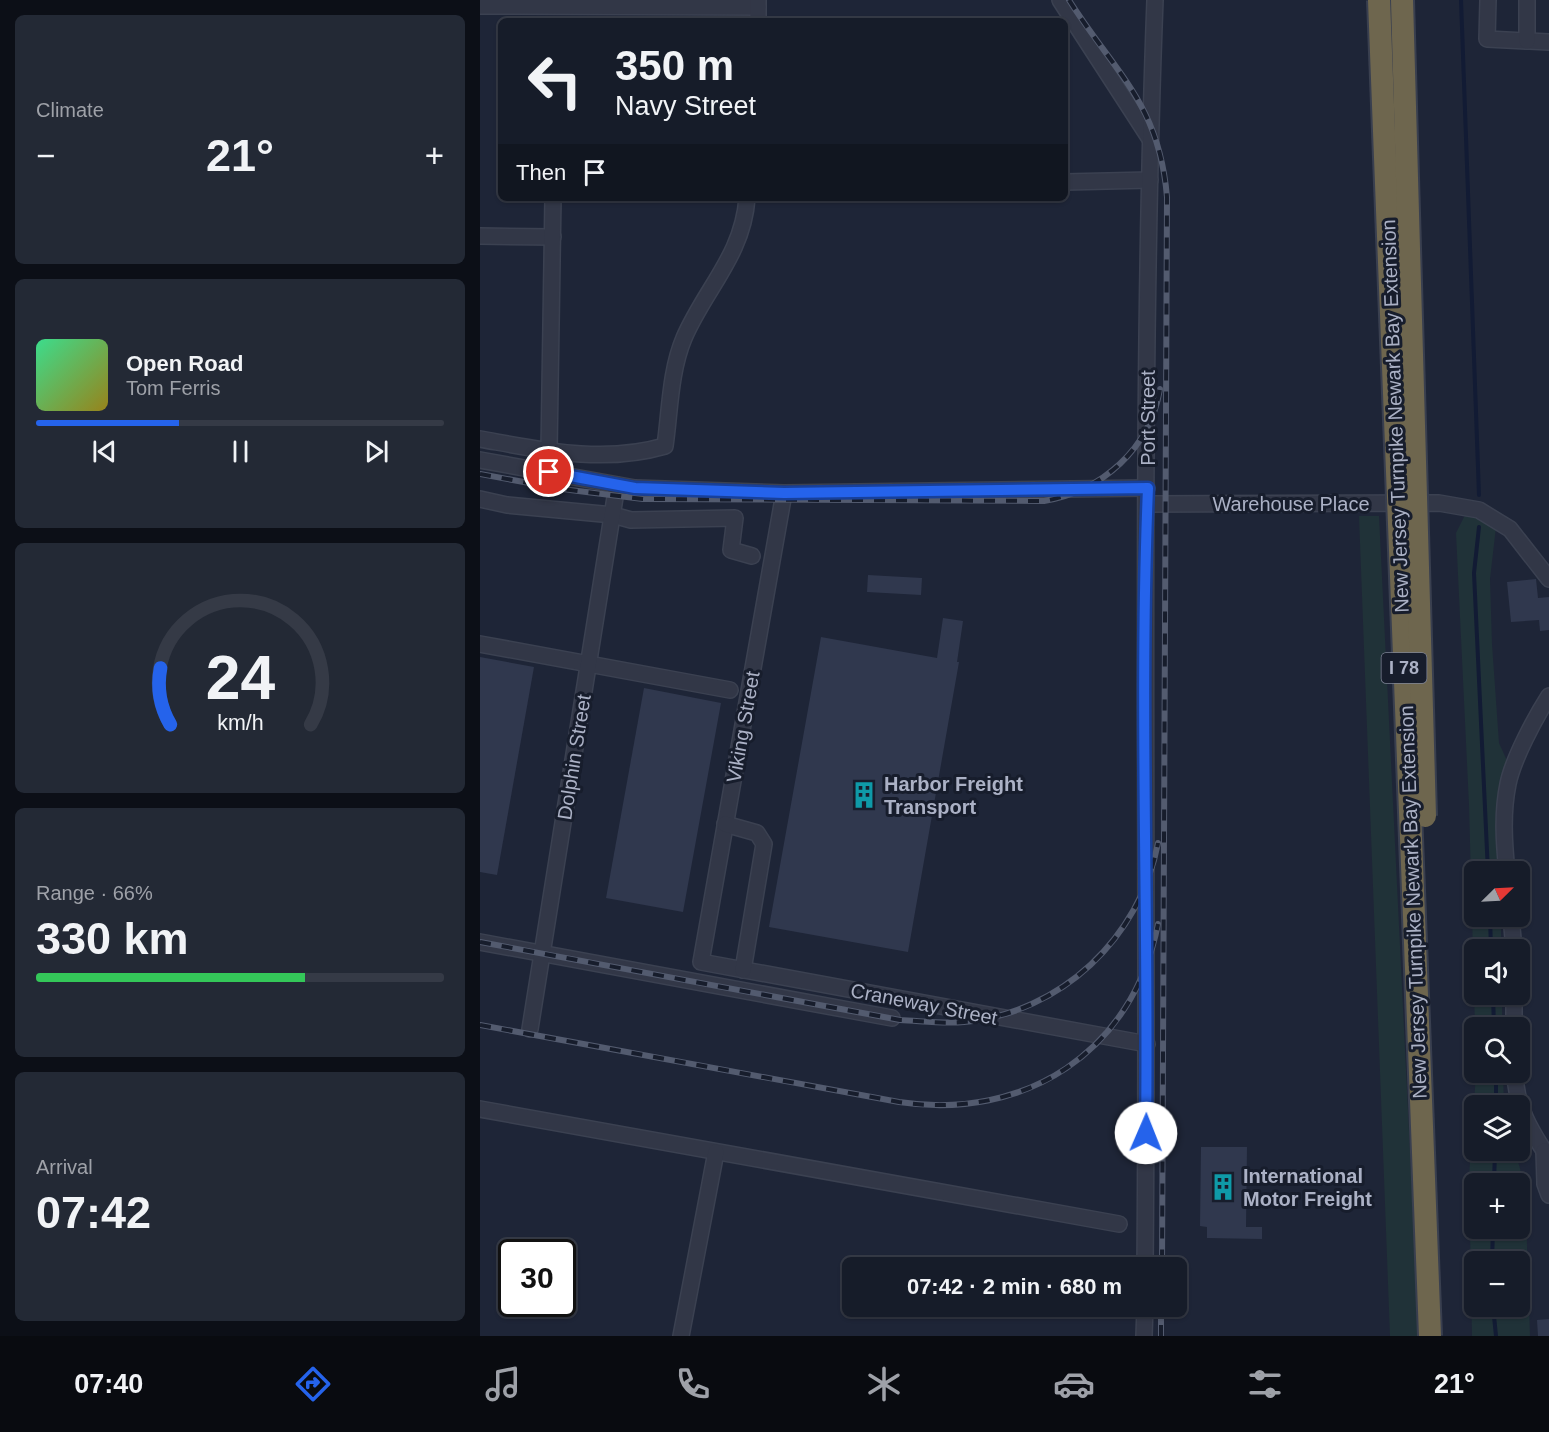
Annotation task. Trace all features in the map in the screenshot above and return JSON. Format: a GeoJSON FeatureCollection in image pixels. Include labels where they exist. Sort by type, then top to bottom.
{"type":"FeatureCollection","features":[{"type":"Feature","properties":{"kind":"highway","name":"New Jersey Turnpike Newark Bay Extension"},"geometry":{"type":"LineString","coordinates":[[1379,0],[1430,1336]]}},
{"type":"Feature","properties":{"kind":"highway","name":"New Jersey Turnpike Newark Bay Extension"},"geometry":{"type":"LineString","coordinates":[[1402,0],[1433,1089],[1444,1336]]}},
{"type":"Feature","properties":{"kind":"street"},"geometry":{"type":"LineString","coordinates":[[1060,0],[1150,140]]}},
{"type":"Feature","properties":{"kind":"street","name":"Port Street"},"geometry":{"type":"LineString","coordinates":[[1145,1257],[1147,1044],[1144,890],[1147,504],[1150,140],[1155,0]]}},
{"type":"Feature","properties":{"kind":"street"},"geometry":{"type":"LineString","coordinates":[[1488,0],[1487,39],[1549,42]]}},
{"type":"Feature","properties":{"kind":"street"},"geometry":{"type":"LineString","coordinates":[[1527,0],[1527,41]]}},
{"type":"Feature","properties":{"kind":"street"},"geometry":{"type":"LineString","coordinates":[[480,6],[555,14],[689,14],[758,9]]}},
{"type":"Feature","properties":{"kind":"street"},"geometry":{"type":"LineString","coordinates":[[1068,182],[1150,180]]}},
{"type":"Feature","properties":{"kind":"street"},"geometry":{"type":"LineString","coordinates":[[549,451],[553,201]]}},
{"type":"Feature","properties":{"kind":"street"},"geometry":{"type":"LineString","coordinates":[[480,439],[573,455],[638,454],[664,446],[673,381],[683,340],[733,250],[745,223],[747,201]]}},
{"type":"Feature","properties":{"kind":"street"},"geometry":{"type":"LineString","coordinates":[[480,236],[553,237]]}},
{"type":"Feature","properties":{"kind":"street"},"geometry":{"type":"LineString","coordinates":[[480,460],[635,488],[784,493],[1148,488]]}},
{"type":"Feature","properties":{"kind":"street","name":"Dolphin Street"},"geometry":{"type":"LineString","coordinates":[[530,1029],[617,485]]}},
{"type":"Feature","properties":{"kind":"street","name":"Viking Street"},"geometry":{"type":"LineString","coordinates":[[701,962],[784,493]]}},
{"type":"Feature","properties":{"kind":"street"},"geometry":{"type":"LineString","coordinates":[[480,499],[507,505],[613,515],[631,520],[735,518],[731,550],[752,556]]}},
{"type":"Feature","properties":{"kind":"street","name":"Warehouse Place"},"geometry":{"type":"LineString","coordinates":[[1147,504],[1439,503],[1479,510],[1510,529],[1549,579]]}},
{"type":"Feature","properties":{"kind":"street"},"geometry":{"type":"LineString","coordinates":[[480,644],[730,690]]}},
{"type":"Feature","properties":{"kind":"street"},"geometry":{"type":"LineString","coordinates":[[1506,861],[1504,835],[1508,783],[1535,718],[1549,696]]}},
{"type":"Feature","properties":{"kind":"street"},"geometry":{"type":"LineString","coordinates":[[725,824],[757,833],[764,844],[743,970]]}},
{"type":"Feature","properties":{"kind":"street","name":"Craneway Street"},"geometry":{"type":"LineString","coordinates":[[480,942],[892,1018]]}},
{"type":"Feature","properties":{"kind":"street","name":"Craneway Street"},"geometry":{"type":"LineString","coordinates":[[701,962],[1147,1044]]}},
{"type":"Feature","properties":{"kind":"street"},"geometry":{"type":"LineString","coordinates":[[1515,1083],[1515,1090],[1531,1134],[1547,1155],[1545,1184],[1549,1195]]}},
{"type":"Feature","properties":{"kind":"street"},"geometry":{"type":"LineString","coordinates":[[480,1109],[1119,1224]]}},
{"type":"Feature","properties":{"kind":"street"},"geometry":{"type":"LineString","coordinates":[[681,1336],[716,1152]]}},
{"type":"Feature","properties":{"kind":"street"},"geometry":{"type":"LineString","coordinates":[[1144,1336],[1145,1317]]}},
{"type":"Feature","properties":{"kind":"shaded area"},"geometry":{"type":"Polygon","coordinates":[[[1467,511],[1496,527],[1490,579],[1492,644],[1499,743],[1509,765],[1504,861],[1471,861],[1456,533],[1467,511]]]}},
{"type":"Feature","properties":{"kind":"shaded area"},"geometry":{"type":"Polygon","coordinates":[[[1359,516],[1379,516],[1419,1336],[1390,1336],[1359,516]]]}},
{"type":"Feature","properties":{"kind":"shaded area"},"geometry":{"type":"Polygon","coordinates":[[[1472,927],[1501,927],[1501,939],[1473,939],[1472,927]]]}},
{"type":"Feature","properties":{"kind":"shaded area"},"geometry":{"type":"Polygon","coordinates":[[[1474,1005],[1502,1005],[1502,1017],[1475,1017],[1474,1005]]]}},
{"type":"Feature","properties":{"kind":"shaded area"},"geometry":{"type":"Polygon","coordinates":[[[1475,1083],[1503,1083],[1504,1095],[1475,1095],[1475,1083]]]}},
{"type":"Feature","properties":{"kind":"shaded area"},"geometry":{"type":"Polygon","coordinates":[[[1470,1161],[1518,1161],[1521,1173],[1469,1173],[1470,1161]]]}},
{"type":"Feature","properties":{"kind":"shaded area"},"geometry":{"type":"Polygon","coordinates":[[[1470,1239],[1527,1239],[1527,1251],[1470,1251],[1470,1239]]]}},
{"type":"Feature","properties":{"kind":"shaded area"},"geometry":{"type":"Polygon","coordinates":[[[1472,1317],[1529,1317],[1530,1336],[1472,1336],[1472,1317]]]}},
{"type":"Feature","properties":{"kind":"building"},"geometry":{"type":"Polygon","coordinates":[[[868,575],[922,578],[921,595],[867,592],[868,575]]]}},
{"type":"Feature","properties":{"kind":"building"},"geometry":{"type":"Polygon","coordinates":[[[1536,579],[1538,598],[1549,597],[1549,630],[1540,631],[1539,620],[1511,622],[1507,582],[1536,579]]]}},
{"type":"Feature","properties":{"kind":"building","name":"Harbor Freight Transport"},"geometry":{"type":"Polygon","coordinates":[[[943,618],[963,621],[957,662],[959,662],[908,952],[769,927],[821,637],[937,658],[943,618]]]}},
{"type":"Feature","properties":{"kind":"building"},"geometry":{"type":"Polygon","coordinates":[[[480,657],[534,667],[497,875],[480,872],[480,657]]]}},
{"type":"Feature","properties":{"kind":"building"},"geometry":{"type":"Polygon","coordinates":[[[644,688],[721,703],[683,912],[606,898],[644,688]]]}},
{"type":"Feature","properties":{"kind":"building","name":"International Motor Freight"},"geometry":{"type":"Polygon","coordinates":[[[1201,1147],[1247,1147],[1246,1227],[1262,1227],[1262,1239],[1207,1238],[1207,1227],[1200,1226],[1201,1147]]]}},
{"type":"Feature","properties":{"kind":"building"},"geometry":{"type":"Polygon","coordinates":[[[1549,1319],[1549,1336],[1538,1336],[1537,1320],[1549,1319]]]}},
{"type":"Feature","properties":{"kind":"waterway"},"geometry":{"type":"LineString","coordinates":[[1461,0],[1479,495]]}},
{"type":"Feature","properties":{"kind":"waterway"},"geometry":{"type":"LineString","coordinates":[[1479,527],[1474,573],[1487,861]]}},
{"type":"Feature","properties":{"kind":"waterway"},"geometry":{"type":"LineString","coordinates":[[1490,927],[1491,939]]}},
{"type":"Feature","properties":{"kind":"waterway"},"geometry":{"type":"LineString","coordinates":[[1493,1005],[1494,1017]]}},
{"type":"Feature","properties":{"kind":"waterway"},"geometry":{"type":"LineString","coordinates":[[1496,1083],[1496,1095]]}},
{"type":"Feature","properties":{"kind":"waterway"},"geometry":{"type":"LineString","coordinates":[[1494,1173],[1495,1161]]}},
{"type":"Feature","properties":{"kind":"waterway"},"geometry":{"type":"LineString","coordinates":[[1492,1251],[1493,1239]]}},
{"type":"Feature","properties":{"kind":"waterway"},"geometry":{"type":"LineString","coordinates":[[1494,1317],[1496,1336]]}},
{"type":"Feature","properties":{"kind":"railway"},"geometry":{"type":"LineString","coordinates":[[1069,0],[1145,113],[1155,137],[1167,197],[1162,1257]]}},
{"type":"Feature","properties":{"kind":"railway"},"geometry":{"type":"LineString","coordinates":[[480,474],[562,489],[643,499],[1044,501],[1085,488],[1120,464],[1146,430],[1155,411],[1160,389]]}},
{"type":"Feature","properties":{"kind":"railway"},"geometry":{"type":"LineString","coordinates":[[480,942],[900,1020],[964,1022],[999,1016],[1033,1004],[1063,986],[1091,965],[1114,939],[1134,910],[1148,878],[1158,843]]}},
{"type":"Feature","properties":{"kind":"railway"},"geometry":{"type":"LineString","coordinates":[[480,1025],[899,1102],[945,1105],[989,1100],[1030,1088],[1066,1068],[1098,1042],[1125,1008],[1145,969],[1158,924]]}},
{"type":"Feature","properties":{"kind":"railway"},"geometry":{"type":"LineString","coordinates":[[1161,1317],[1161,1336]]}},
{"type":"Feature","properties":{"kind":"place","name":"Harbor Freight Transport"},"geometry":{"type":"Point","coordinates":[864,795]}},
{"type":"Feature","properties":{"kind":"place","name":"International Motor Freight"},"geometry":{"type":"Point","coordinates":[1223,1187]}},
{"type":"Feature","properties":{"kind":"route"},"geometry":{"type":"LineString","coordinates":[[549,472],[635,488],[784,493],[1148,488],[1144,890],[1148,965],[1146,1133]]}}]}
